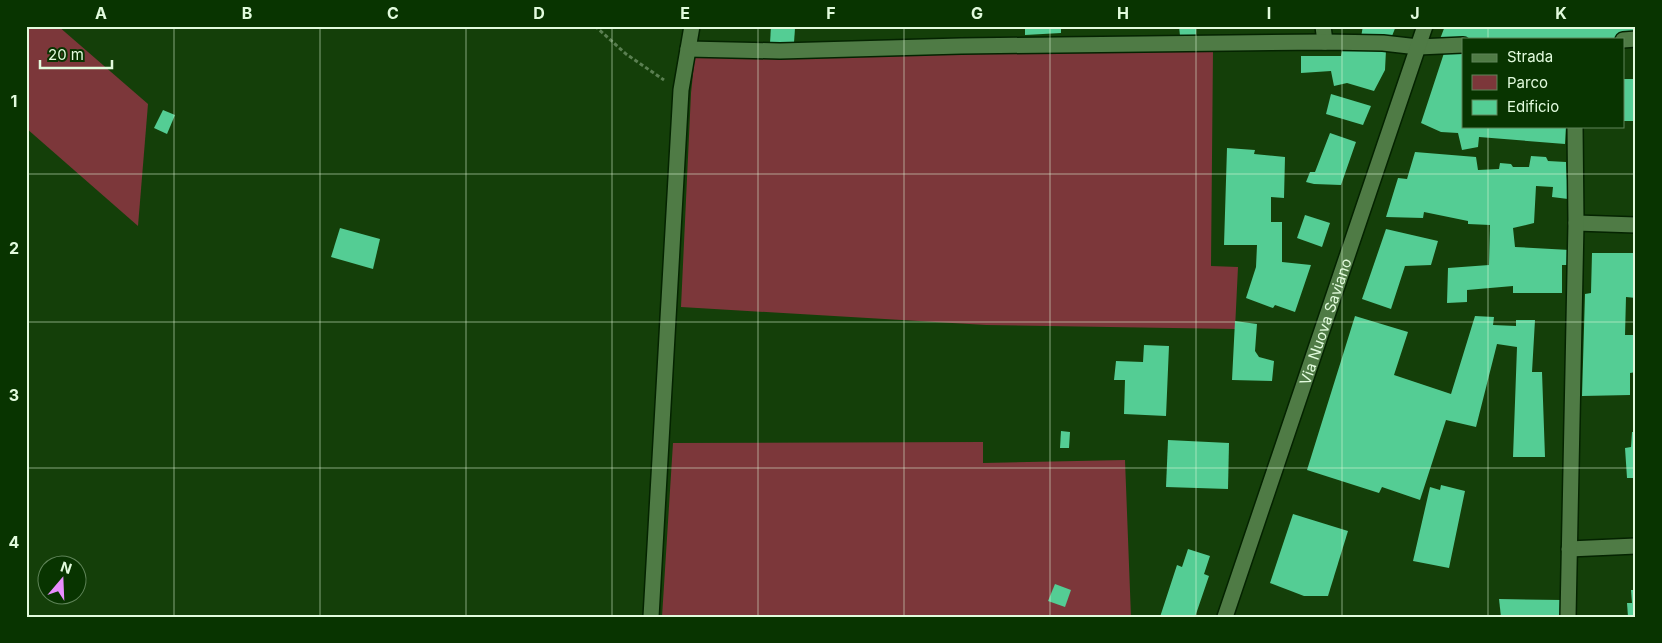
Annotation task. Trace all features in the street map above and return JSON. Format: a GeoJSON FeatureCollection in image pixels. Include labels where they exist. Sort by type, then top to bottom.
{"type":"FeatureCollection","features":[{"type":"Feature","properties":{"kind":"street"},"geometry":{"type":"LineString","coordinates":[[651,617],[681,90],[692,26]]}},
{"type":"Feature","properties":{"kind":"street"},"geometry":{"type":"LineString","coordinates":[[1323,26],[1325,42]]}},
{"type":"Feature","properties":{"kind":"street","name":"Via Nuova Saviano"},"geometry":{"type":"LineString","coordinates":[[1226,617],[1425,26]]}},
{"type":"Feature","properties":{"kind":"street"},"geometry":{"type":"LineString","coordinates":[[688,49],[780,51],[961,46],[1325,42],[1383,43],[1418,47],[1462,45]]}},
{"type":"Feature","properties":{"kind":"street"},"geometry":{"type":"LineString","coordinates":[[1568,617],[1576,223],[1575,128]]}},
{"type":"Feature","properties":{"kind":"street"},"geometry":{"type":"LineString","coordinates":[[1576,223],[1636,226]]}},
{"type":"Feature","properties":{"kind":"street"},"geometry":{"type":"LineString","coordinates":[[1569,548],[1636,546]]}},
{"type":"Feature","properties":{"kind":"path"},"geometry":{"type":"LineString","coordinates":[[595,26],[626,54],[681,90]]}},
{"type":"Feature","properties":{"kind":"green space"},"geometry":{"type":"Polygon","coordinates":[[[26,26],[58,26],[148,104],[138,226],[26,128],[26,26]]]}},
{"type":"Feature","properties":{"kind":"green space"},"geometry":{"type":"Polygon","coordinates":[[[1213,50],[1211,266],[1238,267],[1235,329],[986,325],[681,307],[691,93],[695,55],[1213,50]]]}},
{"type":"Feature","properties":{"kind":"green space"},"geometry":{"type":"Polygon","coordinates":[[[983,442],[983,463],[1125,460],[1131,617],[662,617],[673,443],[983,442]]]}},
{"type":"Feature","properties":{"kind":"building"},"geometry":{"type":"Polygon","coordinates":[[[771,26],[795,28],[794,43],[770,43],[771,26]]]}},
{"type":"Feature","properties":{"kind":"building"},"geometry":{"type":"Polygon","coordinates":[[[1025,26],[1061,26],[1061,33],[1025,35],[1025,26]]]}},
{"type":"Feature","properties":{"kind":"building"},"geometry":{"type":"Polygon","coordinates":[[[1179,26],[1196,26],[1196,35],[1180,36],[1179,26]]]}},
{"type":"Feature","properties":{"kind":"building"},"geometry":{"type":"Polygon","coordinates":[[[1363,26],[1396,26],[1392,36],[1361,37],[1363,26]]]}},
{"type":"Feature","properties":{"kind":"building"},"geometry":{"type":"Polygon","coordinates":[[[1445,26],[1636,26],[1636,39],[1440,39],[1445,26]]]}},
{"type":"Feature","properties":{"kind":"building"},"geometry":{"type":"Polygon","coordinates":[[[1342,50],[1386,50],[1385,70],[1374,91],[1347,83],[1334,86],[1331,71],[1301,73],[1301,56],[1341,56],[1342,50]]]}},
{"type":"Feature","properties":{"kind":"building"},"geometry":{"type":"Polygon","coordinates":[[[1451,51],[1462,51],[1462,128],[1566,128],[1565,144],[1479,137],[1478,147],[1462,150],[1458,133],[1441,132],[1421,123],[1444,53],[1449,54],[1451,51]]]}},
{"type":"Feature","properties":{"kind":"building"},"geometry":{"type":"Polygon","coordinates":[[[1624,79],[1636,79],[1636,121],[1624,121],[1624,79]]]}},
{"type":"Feature","properties":{"kind":"building"},"geometry":{"type":"Polygon","coordinates":[[[1331,94],[1371,106],[1363,125],[1326,114],[1331,94]]]}},
{"type":"Feature","properties":{"kind":"building"},"geometry":{"type":"Polygon","coordinates":[[[163,110],[175,115],[167,134],[154,128],[163,110]]]}},
{"type":"Feature","properties":{"kind":"building"},"geometry":{"type":"Polygon","coordinates":[[[1330,133],[1356,142],[1341,185],[1306,182],[1310,172],[1315,172],[1330,133]]]}},
{"type":"Feature","properties":{"kind":"building"},"geometry":{"type":"Polygon","coordinates":[[[1227,148],[1255,150],[1254,154],[1285,157],[1284,198],[1271,197],[1271,222],[1282,222],[1282,262],[1311,265],[1295,312],[1275,305],[1273,308],[1246,298],[1256,267],[1257,245],[1224,245],[1227,148]]]}},
{"type":"Feature","properties":{"kind":"building"},"geometry":{"type":"Polygon","coordinates":[[[1415,152],[1476,157],[1478,170],[1499,169],[1500,163],[1511,164],[1513,167],[1529,167],[1531,156],[1546,157],[1548,161],[1566,162],[1568,199],[1552,197],[1553,187],[1536,186],[1534,223],[1513,228],[1515,247],[1570,250],[1569,265],[1562,265],[1562,293],[1513,293],[1513,286],[1467,290],[1467,302],[1447,303],[1448,268],[1489,265],[1490,225],[1468,224],[1468,221],[1424,212],[1423,218],[1386,217],[1398,178],[1407,179],[1415,152]]]}},
{"type":"Feature","properties":{"kind":"building"},"geometry":{"type":"Polygon","coordinates":[[[1305,215],[1330,223],[1322,247],[1297,238],[1305,215]]]}},
{"type":"Feature","properties":{"kind":"building"},"geometry":{"type":"Polygon","coordinates":[[[340,228],[380,239],[373,269],[331,257],[340,228]]]}},
{"type":"Feature","properties":{"kind":"building"},"geometry":{"type":"Polygon","coordinates":[[[1386,229],[1438,241],[1431,265],[1405,266],[1391,309],[1362,299],[1386,229]]]}},
{"type":"Feature","properties":{"kind":"building"},"geometry":{"type":"Polygon","coordinates":[[[1592,253],[1636,253],[1636,298],[1626,297],[1625,335],[1634,335],[1636,363],[1636,372],[1630,373],[1630,395],[1582,396],[1585,294],[1591,293],[1592,253]]]}},
{"type":"Feature","properties":{"kind":"building"},"geometry":{"type":"Polygon","coordinates":[[[1355,316],[1408,332],[1394,375],[1451,394],[1475,316],[1494,317],[1493,325],[1516,326],[1516,320],[1535,320],[1532,372],[1542,372],[1545,457],[1513,457],[1517,347],[1497,344],[1476,427],[1446,420],[1420,500],[1382,487],[1379,493],[1307,470],[1355,316]]]}},
{"type":"Feature","properties":{"kind":"building"},"geometry":{"type":"Polygon","coordinates":[[[1235,321],[1257,324],[1255,351],[1259,357],[1274,361],[1272,381],[1232,380],[1235,321]]]}},
{"type":"Feature","properties":{"kind":"building"},"geometry":{"type":"Polygon","coordinates":[[[1144,345],[1169,346],[1166,416],[1124,414],[1125,380],[1114,380],[1116,361],[1143,362],[1144,345]]]}},
{"type":"Feature","properties":{"kind":"building"},"geometry":{"type":"Polygon","coordinates":[[[1061,431],[1070,432],[1069,448],[1060,448],[1061,431]]]}},
{"type":"Feature","properties":{"kind":"building"},"geometry":{"type":"Polygon","coordinates":[[[1632,432],[1636,432],[1636,478],[1627,478],[1625,448],[1631,447],[1632,432]]]}},
{"type":"Feature","properties":{"kind":"building"},"geometry":{"type":"Polygon","coordinates":[[[1168,440],[1229,443],[1228,489],[1166,487],[1168,440]]]}},
{"type":"Feature","properties":{"kind":"building"},"geometry":{"type":"Polygon","coordinates":[[[1441,485],[1465,491],[1449,568],[1413,561],[1430,487],[1440,490],[1441,485]]]}},
{"type":"Feature","properties":{"kind":"building"},"geometry":{"type":"Polygon","coordinates":[[[1293,514],[1348,531],[1328,596],[1304,596],[1270,583],[1293,514]]]}},
{"type":"Feature","properties":{"kind":"building"},"geometry":{"type":"Polygon","coordinates":[[[1188,549],[1210,556],[1204,574],[1209,576],[1195,617],[1160,617],[1177,565],[1182,567],[1188,549]]]}},
{"type":"Feature","properties":{"kind":"building"},"geometry":{"type":"Polygon","coordinates":[[[1055,584],[1071,590],[1065,607],[1048,601],[1055,584]]]}},
{"type":"Feature","properties":{"kind":"building"},"geometry":{"type":"Polygon","coordinates":[[[1631,590],[1636,590],[1636,616],[1628,617],[1627,603],[1632,603],[1631,590]]]}},
{"type":"Feature","properties":{"kind":"building"},"geometry":{"type":"Polygon","coordinates":[[[1499,599],[1562,600],[1562,617],[1501,617],[1499,599]]]}}]}
